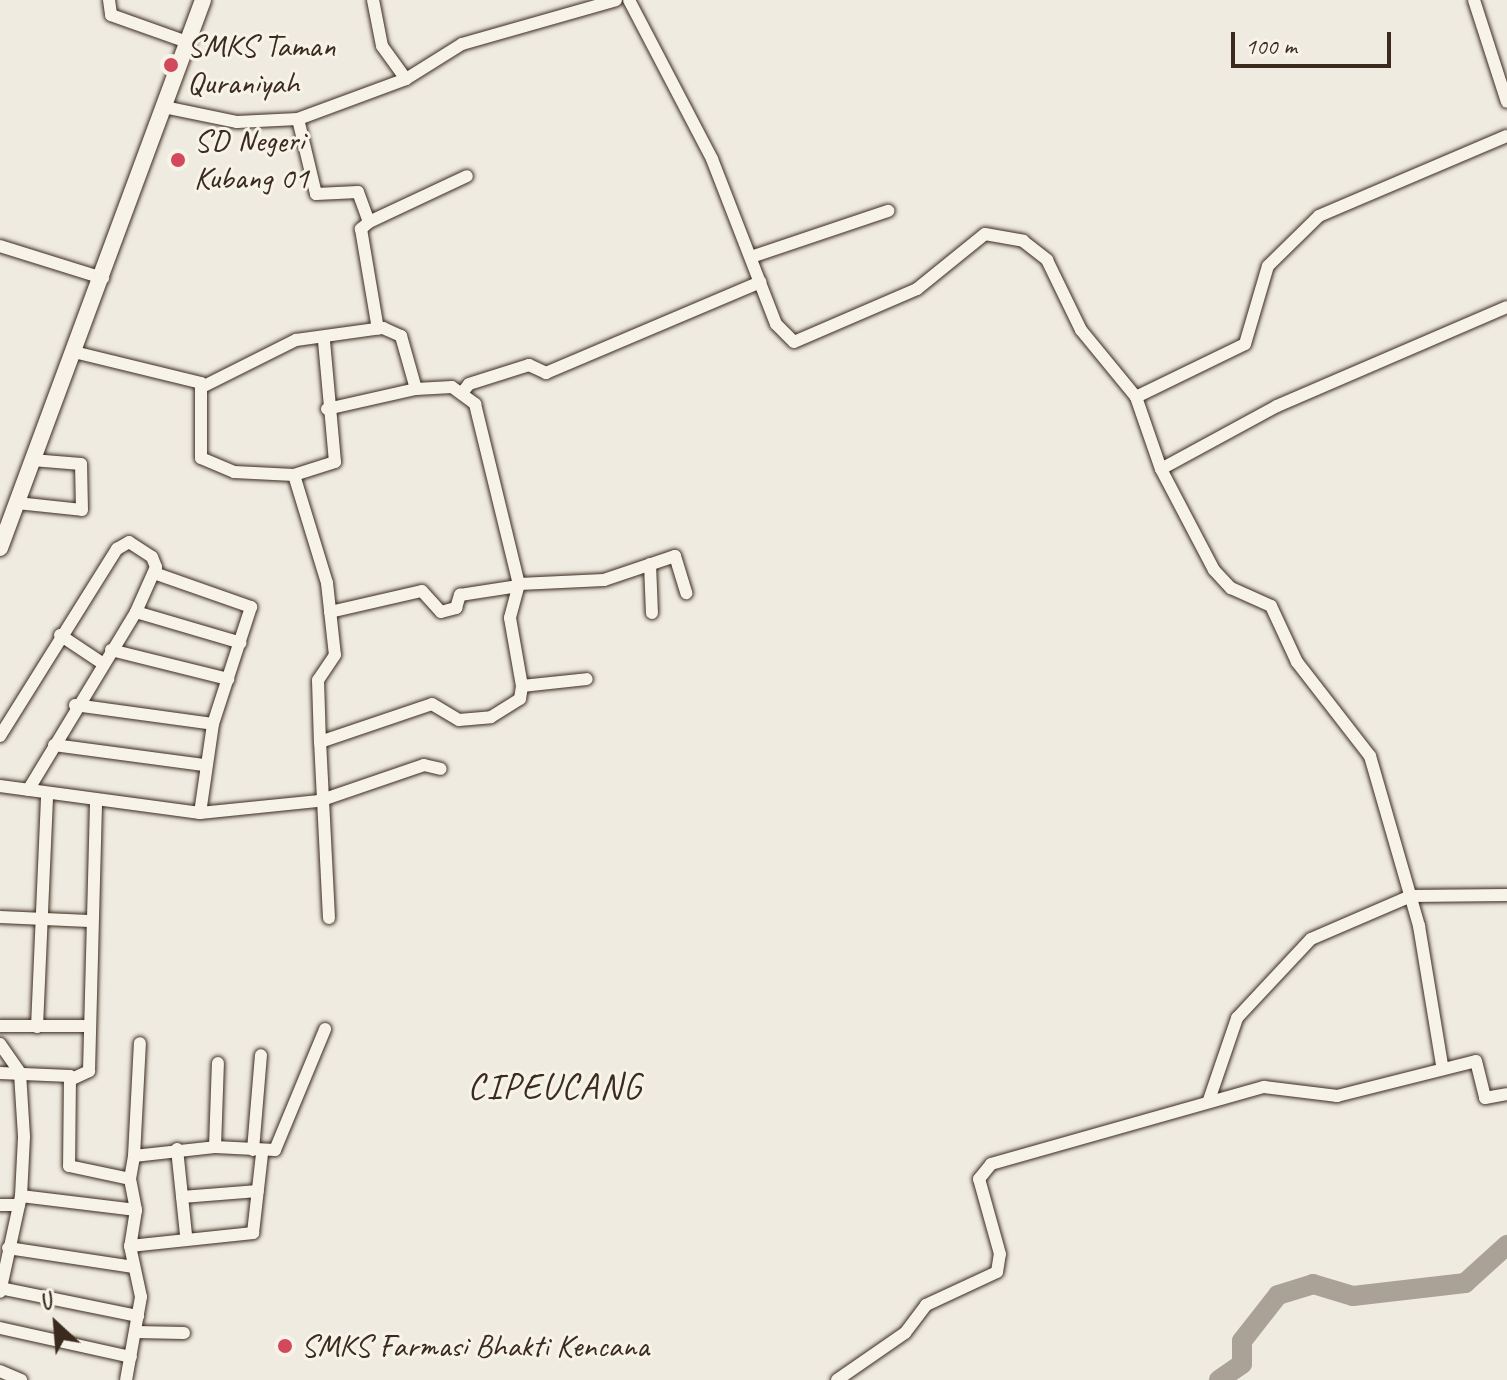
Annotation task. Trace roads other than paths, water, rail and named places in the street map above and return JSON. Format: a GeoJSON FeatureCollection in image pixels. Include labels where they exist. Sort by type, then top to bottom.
{"type":"FeatureCollection","features":[{"type":"Feature","properties":{"kind":"street"},"geometry":{"type":"LineString","coordinates":[[109,0],[111,15],[187,42]]}},
{"type":"Feature","properties":{"kind":"street"},"geometry":{"type":"LineString","coordinates":[[0,548],[103,278],[203,0]]}},
{"type":"Feature","properties":{"kind":"street"},"geometry":{"type":"LineString","coordinates":[[373,0],[382,46],[406,79]]}},
{"type":"Feature","properties":{"kind":"street"},"geometry":{"type":"LineString","coordinates":[[164,107],[237,122],[298,119],[406,79],[462,44],[616,0]]}},
{"type":"Feature","properties":{"kind":"street"},"geometry":{"type":"LineString","coordinates":[[629,0],[712,159],[776,324],[801,343],[917,289],[978,237],[1009,235],[1047,260],[1081,330],[1136,397],[1161,469],[1214,570],[1231,588],[1271,606],[1297,662],[1366,747],[1411,896],[1442,1065]]}},
{"type":"Feature","properties":{"kind":"street"},"geometry":{"type":"LineString","coordinates":[[1474,0],[1507,102]]}},
{"type":"Feature","properties":{"kind":"street"},"geometry":{"type":"LineString","coordinates":[[298,119],[316,194],[358,192],[369,222]]}},
{"type":"Feature","properties":{"kind":"street"},"geometry":{"type":"LineString","coordinates":[[1136,397],[1245,344],[1273,258],[1319,216],[1507,136]]}},
{"type":"Feature","properties":{"kind":"street"},"geometry":{"type":"LineString","coordinates":[[378,329],[361,229],[369,222],[467,176]]}},
{"type":"Feature","properties":{"kind":"street"},"geometry":{"type":"LineString","coordinates":[[751,257],[888,211]]}},
{"type":"Feature","properties":{"kind":"street"},"geometry":{"type":"LineString","coordinates":[[0,246],[103,278]]}},
{"type":"Feature","properties":{"kind":"street"},"geometry":{"type":"LineString","coordinates":[[462,393],[469,384],[529,365],[546,373],[760,282]]}},
{"type":"Feature","properties":{"kind":"street"},"geometry":{"type":"LineString","coordinates":[[1161,469],[1277,406],[1507,307]]}},
{"type":"Feature","properties":{"kind":"street"},"geometry":{"type":"LineString","coordinates":[[74,352],[204,386],[296,340],[324,341],[378,329],[401,336],[416,389]]}},
{"type":"Feature","properties":{"kind":"street"},"geometry":{"type":"LineString","coordinates":[[204,386],[198,451],[203,461],[234,472],[294,475],[335,462],[327,409],[324,341]]}},
{"type":"Feature","properties":{"kind":"street"},"geometry":{"type":"LineString","coordinates":[[320,742],[432,704],[459,720],[491,717],[520,699],[522,686],[510,618],[518,585],[489,438],[475,404],[462,393],[444,386],[416,389],[327,409]]}},
{"type":"Feature","properties":{"kind":"street"},"geometry":{"type":"LineString","coordinates":[[17,503],[82,510],[81,464],[32,460]]}},
{"type":"Feature","properties":{"kind":"street"},"geometry":{"type":"LineString","coordinates":[[294,475],[330,612],[334,665],[318,680],[319,801],[329,918]]}},
{"type":"Feature","properties":{"kind":"street"},"geometry":{"type":"LineString","coordinates":[[0,736],[60,635],[121,544],[152,557],[154,573],[136,612],[75,705],[28,790]]}},
{"type":"Feature","properties":{"kind":"street"},"geometry":{"type":"LineString","coordinates":[[330,612],[422,591],[441,612],[456,608],[460,595],[518,585],[604,580],[679,557],[686,593]]}},
{"type":"Feature","properties":{"kind":"street"},"geometry":{"type":"LineString","coordinates":[[650,564],[652,613]]}},
{"type":"Feature","properties":{"kind":"street"},"geometry":{"type":"LineString","coordinates":[[154,573],[249,604],[241,643],[213,724],[204,765],[200,813]]}},
{"type":"Feature","properties":{"kind":"street"},"geometry":{"type":"LineString","coordinates":[[136,612],[241,643]]}},
{"type":"Feature","properties":{"kind":"street"},"geometry":{"type":"LineString","coordinates":[[60,635],[102,663]]}},
{"type":"Feature","properties":{"kind":"street"},"geometry":{"type":"LineString","coordinates":[[111,650],[228,679]]}},
{"type":"Feature","properties":{"kind":"street"},"geometry":{"type":"LineString","coordinates":[[522,686],[587,679]]}},
{"type":"Feature","properties":{"kind":"street"},"geometry":{"type":"LineString","coordinates":[[75,705],[213,724]]}},
{"type":"Feature","properties":{"kind":"street"},"geometry":{"type":"LineString","coordinates":[[54,745],[204,765]]}},
{"type":"Feature","properties":{"kind":"street"},"geometry":{"type":"LineString","coordinates":[[0,797],[0,786],[200,813],[319,801],[424,765],[441,769]]}},
{"type":"Feature","properties":{"kind":"street"},"geometry":{"type":"LineString","coordinates":[[37,1027],[47,794]]}},
{"type":"Feature","properties":{"kind":"street"},"geometry":{"type":"LineString","coordinates":[[0,1073],[72,1079],[89,1071],[89,921],[96,800]]}},
{"type":"Feature","properties":{"kind":"street"},"geometry":{"type":"LineString","coordinates":[[1209,1100],[1237,1018],[1289,956],[1337,924],[1411,896],[1507,895]]}},
{"type":"Feature","properties":{"kind":"street"},"geometry":{"type":"LineString","coordinates":[[0,917],[89,921]]}},
{"type":"Feature","properties":{"kind":"street"},"geometry":{"type":"LineString","coordinates":[[0,1026],[88,1026]]}},
{"type":"Feature","properties":{"kind":"street"},"geometry":{"type":"LineString","coordinates":[[134,1156],[215,1147],[257,1152],[278,1146],[299,1105],[304,1066],[325,1029]]}},
{"type":"Feature","properties":{"kind":"street"},"geometry":{"type":"LineString","coordinates":[[126,1380],[138,1316],[130,1246],[136,1210],[130,1179],[140,1043]]}},
{"type":"Feature","properties":{"kind":"street"},"geometry":{"type":"LineString","coordinates":[[0,1044],[20,1073],[20,1200],[0,1289],[138,1316]]}},
{"type":"Feature","properties":{"kind":"street"},"geometry":{"type":"LineString","coordinates":[[130,1246],[186,1235],[253,1233],[258,1191],[261,1055]]}},
{"type":"Feature","properties":{"kind":"street"},"geometry":{"type":"LineString","coordinates":[[837,1380],[905,1333],[926,1305],[997,1272],[1000,1254],[979,1179],[991,1164],[1209,1100],[1264,1087],[1337,1096],[1442,1065],[1476,1061],[1485,1098],[1507,1094]]}},
{"type":"Feature","properties":{"kind":"street"},"geometry":{"type":"LineString","coordinates":[[215,1147],[218,1063]]}},
{"type":"Feature","properties":{"kind":"street"},"geometry":{"type":"LineString","coordinates":[[72,1079],[69,1166],[130,1179]]}},
{"type":"Feature","properties":{"kind":"street"},"geometry":{"type":"LineString","coordinates":[[177,1149],[186,1235]]}},
{"type":"Feature","properties":{"kind":"street"},"geometry":{"type":"LineString","coordinates":[[182,1197],[258,1191]]}},
{"type":"Feature","properties":{"kind":"street"},"geometry":{"type":"LineString","coordinates":[[0,1205],[20,1200],[136,1210]]}},
{"type":"Feature","properties":{"kind":"street"},"geometry":{"type":"LineString","coordinates":[[8,1248],[134,1267]]}},
{"type":"Feature","properties":{"kind":"street"},"geometry":{"type":"LineString","coordinates":[[0,1328],[131,1357]]}},
{"type":"Feature","properties":{"kind":"street"},"geometry":{"type":"LineString","coordinates":[[136,1332],[184,1333]]}},
{"type":"Feature","properties":{"kind":"street"},"geometry":{"type":"LineString","coordinates":[[0,1371],[21,1380]]}},
{"type":"Feature","properties":{"kind":"waterway"},"geometry":{"type":"LineString","coordinates":[[1219,1380],[1242,1364],[1242,1341],[1278,1295],[1313,1284],[1353,1296],[1465,1283],[1507,1245]]}},
{"type":"Feature","properties":{"kind":"place","name":"SMKS Taman Quraniyah"},"geometry":{"type":"Point","coordinates":[171,65]}},
{"type":"Feature","properties":{"kind":"place","name":"SD Negeri Kubang 01"},"geometry":{"type":"Point","coordinates":[178,160]}},
{"type":"Feature","properties":{"kind":"place","name":"SMKS Farmasi Bhakti Kencana"},"geometry":{"type":"Point","coordinates":[285,1346]}},
{"type":"Feature","properties":{"kind":"district","name":"CIPEUCANG"},"geometry":{"type":"Point","coordinates":[555,1087]}}]}
